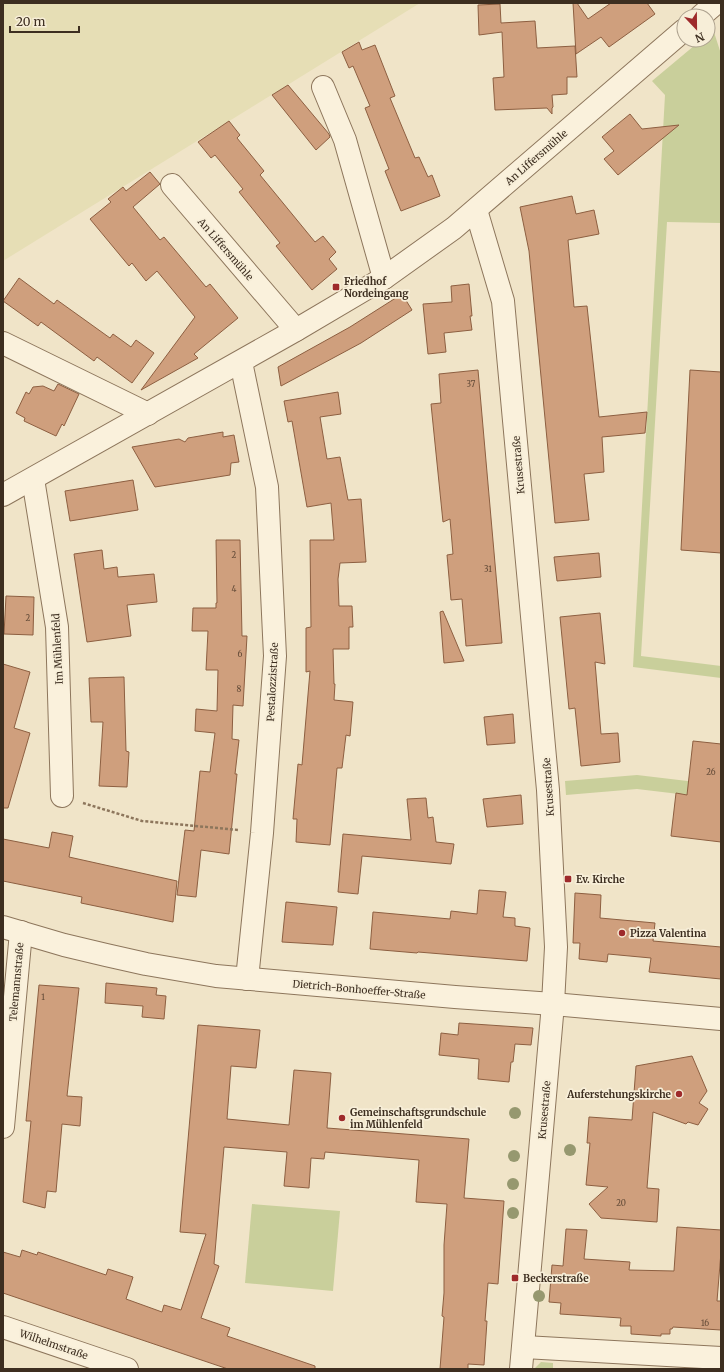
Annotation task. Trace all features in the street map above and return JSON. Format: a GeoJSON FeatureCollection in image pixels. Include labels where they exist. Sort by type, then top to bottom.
{"type":"FeatureCollection","features":[{"type":"Feature","properties":{"kind":"street","name":"An Liffersmühle"},"geometry":{"type":"LineString","coordinates":[[3,495],[240,362],[384,278],[454,228],[476,210],[676,37]]}},
{"type":"Feature","properties":{"kind":"street"},"geometry":{"type":"LineString","coordinates":[[322,87],[346,140],[384,278]]}},
{"type":"Feature","properties":{"kind":"street","name":"An Liffersmühle"},"geometry":{"type":"LineString","coordinates":[[172,185],[296,330]]}},
{"type":"Feature","properties":{"kind":"street","name":"Krusestraße"},"geometry":{"type":"LineString","coordinates":[[476,210],[503,301],[548,790],[556,947],[553,1004],[521,1369]]}},
{"type":"Feature","properties":{"kind":"street"},"geometry":{"type":"LineString","coordinates":[[3,343],[148,414]]}},
{"type":"Feature","properties":{"kind":"street","name":"Pestalozzistraße"},"geometry":{"type":"LineString","coordinates":[[240,362],[267,487],[275,656],[262,833],[247,979]]}},
{"type":"Feature","properties":{"kind":"street","name":"Im Mühlenfeld"},"geometry":{"type":"LineString","coordinates":[[32,479],[57,627],[62,796]]}},
{"type":"Feature","properties":{"kind":"street","name":"Dietrich-Bonhoeffer-Straße"},"geometry":{"type":"LineString","coordinates":[[12,930],[64,945],[146,964],[184,971],[247,979],[721,1019]]}},
{"type":"Feature","properties":{"kind":"street","name":"Telemannstraße"},"geometry":{"type":"LineString","coordinates":[[3,1127],[12,930]]}},
{"type":"Feature","properties":{"kind":"street","name":"Wilhelmstraße"},"geometry":{"type":"LineString","coordinates":[[3,1327],[127,1369]]}},
{"type":"Feature","properties":{"kind":"street"},"geometry":{"type":"LineString","coordinates":[[524,1347],[721,1358]]}},
{"type":"Feature","properties":{"kind":"path"},"geometry":{"type":"LineString","coordinates":[[62,796],[142,821],[262,833]]}},
{"type":"Feature","properties":{"kind":"shaded area"},"geometry":{"type":"Polygon","coordinates":[[[3,3],[420,3],[3,261],[3,3]]]}},
{"type":"Feature","properties":{"kind":"green space"},"geometry":{"type":"Polygon","coordinates":[[[716,38],[721,54],[721,223],[667,222],[641,656],[721,666],[721,678],[633,667],[665,95],[652,81],[691,48],[716,48],[716,38]]]}},
{"type":"Feature","properties":{"kind":"green space"},"geometry":{"type":"Polygon","coordinates":[[[637,775],[721,785],[721,799],[637,789],[566,795],[565,781],[637,775]]]}},
{"type":"Feature","properties":{"kind":"green space"},"geometry":{"type":"Polygon","coordinates":[[[252,1204],[340,1211],[333,1291],[245,1283],[252,1204]]]}},
{"type":"Feature","properties":{"kind":"green space"},"geometry":{"type":"Polygon","coordinates":[[[541,1362],[553,1363],[553,1369],[534,1369],[541,1362]]]}},
{"type":"Feature","properties":{"kind":"building"},"geometry":{"type":"Polygon","coordinates":[[[573,3],[577,3],[588,19],[611,3],[647,3],[655,14],[609,47],[601,37],[576,54],[573,3]]]}},
{"type":"Feature","properties":{"kind":"building"},"geometry":{"type":"Polygon","coordinates":[[[500,4],[501,23],[535,21],[537,48],[575,46],[577,77],[567,77],[567,94],[552,95],[552,114],[547,108],[495,110],[493,78],[504,77],[502,32],[479,35],[478,5],[500,4]]]}},
{"type":"Feature","properties":{"kind":"building"},"geometry":{"type":"Polygon","coordinates":[[[359,42],[362,50],[375,45],[395,96],[390,98],[415,158],[419,157],[428,177],[432,175],[440,196],[401,211],[385,171],[389,169],[365,108],[370,106],[353,66],[349,68],[342,52],[359,42]]]}},
{"type":"Feature","properties":{"kind":"building"},"geometry":{"type":"Polygon","coordinates":[[[288,85],[329,134],[330,137],[316,150],[272,95],[288,85]]]}},
{"type":"Feature","properties":{"kind":"building"},"geometry":{"type":"Polygon","coordinates":[[[630,114],[642,129],[679,125],[618,175],[604,159],[614,151],[602,137],[630,114]]]}},
{"type":"Feature","properties":{"kind":"building"},"geometry":{"type":"Polygon","coordinates":[[[229,121],[240,135],[237,138],[264,171],[260,175],[315,242],[323,236],[336,252],[329,259],[337,269],[312,290],[276,246],[280,243],[239,192],[243,189],[215,155],[211,158],[198,142],[229,121]]]}},
{"type":"Feature","properties":{"kind":"building"},"geometry":{"type":"Polygon","coordinates":[[[150,172],[160,184],[133,207],[160,240],[164,237],[206,287],[210,284],[238,318],[194,354],[198,358],[141,390],[195,317],[157,271],[146,281],[132,263],[129,266],[90,219],[111,202],[108,199],[123,187],[126,191],[150,172]]]}},
{"type":"Feature","properties":{"kind":"building"},"geometry":{"type":"Polygon","coordinates":[[[572,196],[576,214],[594,210],[599,234],[568,240],[574,307],[587,306],[599,417],[647,412],[645,433],[602,437],[604,472],[584,474],[589,520],[555,523],[529,251],[520,207],[572,196]]]}},
{"type":"Feature","properties":{"kind":"building"},"geometry":{"type":"Polygon","coordinates":[[[19,278],[54,304],[57,300],[110,338],[113,334],[131,347],[136,340],[154,353],[132,383],[97,357],[94,361],[41,322],[38,326],[3,301],[19,278]]]}},
{"type":"Feature","properties":{"kind":"building"},"geometry":{"type":"Polygon","coordinates":[[[469,284],[472,330],[444,333],[446,352],[428,354],[423,304],[452,302],[451,286],[469,284]]]}},
{"type":"Feature","properties":{"kind":"building"},"geometry":{"type":"Polygon","coordinates":[[[402,294],[412,310],[361,343],[281,386],[278,367],[350,327],[402,294]]]}},
{"type":"Feature","properties":{"kind":"building"},"geometry":{"type":"Polygon","coordinates":[[[478,370],[502,643],[466,646],[462,599],[451,600],[447,555],[453,554],[450,519],[443,522],[431,404],[441,403],[439,374],[478,370]]]}},
{"type":"Feature","properties":{"kind":"building"},"geometry":{"type":"Polygon","coordinates":[[[690,370],[721,372],[721,553],[681,550],[690,370]]]}},
{"type":"Feature","properties":{"kind":"building"},"geometry":{"type":"Polygon","coordinates":[[[58,384],[79,394],[64,426],[62,424],[56,436],[24,421],[25,418],[16,413],[26,392],[29,394],[33,387],[43,386],[54,391],[58,384]]]}},
{"type":"Feature","properties":{"kind":"building"},"geometry":{"type":"Polygon","coordinates":[[[338,392],[341,414],[320,417],[327,459],[340,457],[348,500],[361,499],[366,562],[340,563],[338,579],[339,606],[352,606],[353,627],[349,627],[349,649],[333,649],[335,684],[334,700],[353,702],[350,736],[346,735],[342,768],[337,768],[330,845],[296,842],[297,819],[293,819],[298,764],[302,765],[310,671],[306,672],[306,628],[311,627],[310,540],[334,540],[331,503],[307,507],[292,421],[288,422],[284,401],[338,392]]]}},
{"type":"Feature","properties":{"kind":"building"},"geometry":{"type":"Polygon","coordinates":[[[223,432],[223,437],[234,435],[239,462],[231,463],[230,475],[155,487],[132,447],[179,439],[185,442],[188,438],[223,432]]]}},
{"type":"Feature","properties":{"kind":"building"},"geometry":{"type":"Polygon","coordinates":[[[133,480],[138,510],[70,521],[65,491],[133,480]]]}},
{"type":"Feature","properties":{"kind":"building"},"geometry":{"type":"Polygon","coordinates":[[[216,540],[240,540],[242,636],[247,636],[243,706],[233,705],[232,739],[239,740],[229,854],[201,850],[196,897],[177,895],[185,830],[194,831],[200,771],[210,772],[215,733],[195,731],[196,709],[217,711],[218,670],[206,670],[208,631],[192,631],[193,608],[216,608],[216,540]]]}},
{"type":"Feature","properties":{"kind":"building"},"geometry":{"type":"Polygon","coordinates":[[[102,550],[104,569],[117,567],[118,577],[154,574],[157,602],[127,605],[131,636],[87,642],[74,554],[102,550]]]}},
{"type":"Feature","properties":{"kind":"building"},"geometry":{"type":"Polygon","coordinates":[[[599,553],[601,577],[557,581],[554,557],[599,553]]]}},
{"type":"Feature","properties":{"kind":"building"},"geometry":{"type":"Polygon","coordinates":[[[6,596],[34,597],[33,635],[4,634],[6,596]]]}},
{"type":"Feature","properties":{"kind":"building"},"geometry":{"type":"Polygon","coordinates":[[[443,611],[464,661],[444,663],[440,612],[443,611]]]}},
{"type":"Feature","properties":{"kind":"building"},"geometry":{"type":"Polygon","coordinates":[[[600,613],[605,664],[595,662],[601,734],[618,733],[620,762],[581,766],[575,708],[569,709],[560,617],[600,613]]]}},
{"type":"Feature","properties":{"kind":"building"},"geometry":{"type":"Polygon","coordinates":[[[3,664],[30,672],[14,728],[30,733],[8,808],[3,808],[3,664]]]}},
{"type":"Feature","properties":{"kind":"building"},"geometry":{"type":"Polygon","coordinates":[[[124,677],[126,751],[129,752],[127,787],[99,786],[103,722],[91,722],[89,678],[124,677]]]}},
{"type":"Feature","properties":{"kind":"building"},"geometry":{"type":"Polygon","coordinates":[[[513,714],[515,743],[487,745],[484,717],[513,714]]]}},
{"type":"Feature","properties":{"kind":"building"},"geometry":{"type":"Polygon","coordinates":[[[693,741],[721,744],[721,842],[671,836],[676,793],[687,795],[693,741]]]}},
{"type":"Feature","properties":{"kind":"building"},"geometry":{"type":"Polygon","coordinates":[[[521,795],[523,824],[487,827],[483,799],[521,795]]]}},
{"type":"Feature","properties":{"kind":"building"},"geometry":{"type":"Polygon","coordinates":[[[426,798],[428,818],[433,817],[436,842],[454,844],[451,864],[362,856],[358,894],[338,892],[343,834],[411,840],[407,799],[426,798]]]}},
{"type":"Feature","properties":{"kind":"building"},"geometry":{"type":"Polygon","coordinates":[[[52,832],[73,836],[69,857],[177,881],[173,922],[81,903],[82,897],[3,881],[3,839],[49,848],[52,832]]]}},
{"type":"Feature","properties":{"kind":"building"},"geometry":{"type":"Polygon","coordinates":[[[479,890],[506,892],[503,917],[515,918],[515,926],[530,928],[527,961],[370,949],[373,912],[450,919],[451,911],[477,914],[479,890]]]}},
{"type":"Feature","properties":{"kind":"building"},"geometry":{"type":"Polygon","coordinates":[[[575,893],[601,895],[600,918],[655,923],[653,941],[721,947],[721,979],[649,972],[651,958],[608,954],[607,962],[579,959],[580,943],[573,943],[575,893]]]}},
{"type":"Feature","properties":{"kind":"building"},"geometry":{"type":"Polygon","coordinates":[[[286,902],[337,907],[333,945],[282,942],[286,902]]]}},
{"type":"Feature","properties":{"kind":"building"},"geometry":{"type":"Polygon","coordinates":[[[106,983],[157,988],[156,995],[166,996],[164,1019],[142,1017],[143,1006],[105,1003],[106,983]]]}},
{"type":"Feature","properties":{"kind":"building"},"geometry":{"type":"Polygon","coordinates":[[[39,985],[79,988],[67,1096],[82,1097],[80,1126],[62,1124],[56,1192],[47,1191],[45,1208],[23,1202],[31,1121],[26,1121],[39,985]]]}},
{"type":"Feature","properties":{"kind":"building"},"geometry":{"type":"Polygon","coordinates":[[[459,1023],[533,1028],[531,1045],[515,1044],[509,1082],[478,1079],[479,1059],[439,1055],[441,1033],[458,1035],[459,1023]]]}},
{"type":"Feature","properties":{"kind":"building"},"geometry":{"type":"Polygon","coordinates":[[[198,1025],[260,1030],[256,1068],[231,1066],[227,1119],[289,1125],[294,1070],[331,1073],[327,1128],[469,1139],[464,1198],[504,1201],[498,1284],[488,1283],[484,1365],[468,1364],[468,1369],[440,1369],[444,1317],[442,1316],[447,1204],[416,1202],[419,1160],[325,1152],[324,1159],[311,1158],[309,1188],[284,1186],[287,1152],[224,1147],[214,1264],[219,1266],[201,1318],[230,1328],[227,1336],[315,1366],[315,1369],[228,1369],[3,1293],[3,1252],[20,1257],[22,1250],[37,1255],[38,1252],[106,1275],[108,1269],[133,1277],[126,1299],[162,1312],[164,1305],[181,1310],[206,1234],[180,1232],[198,1025]]]}},
{"type":"Feature","properties":{"kind":"building"},"geometry":{"type":"Polygon","coordinates":[[[692,1056],[707,1091],[699,1103],[708,1109],[698,1125],[688,1122],[686,1124],[653,1112],[647,1188],[659,1189],[657,1222],[601,1218],[589,1204],[608,1187],[586,1185],[590,1143],[587,1143],[589,1117],[632,1120],[636,1066],[692,1056]]]}},
{"type":"Feature","properties":{"kind":"building"},"geometry":{"type":"Polygon","coordinates":[[[677,1227],[721,1230],[721,1252],[717,1301],[721,1301],[721,1330],[673,1327],[670,1329],[670,1334],[661,1334],[661,1336],[631,1334],[631,1326],[620,1326],[621,1318],[560,1314],[561,1303],[549,1302],[552,1265],[563,1266],[566,1229],[587,1230],[584,1259],[630,1262],[629,1270],[674,1271],[677,1227]]]}},
{"type":"Feature","properties":{"kind":"place","name":"Friedhof Nordeingang"},"geometry":{"type":"Point","coordinates":[336,287]}},
{"type":"Feature","properties":{"kind":"place","name":"Ev. Kirche"},"geometry":{"type":"Point","coordinates":[568,879]}},
{"type":"Feature","properties":{"kind":"place","name":"Pizza Valentina"},"geometry":{"type":"Point","coordinates":[622,933]}},
{"type":"Feature","properties":{"kind":"place","name":"Auferstehungskirche"},"geometry":{"type":"Point","coordinates":[679,1094]}},
{"type":"Feature","properties":{"kind":"place","name":"Gemeinschaftsgrundschule im Mühlenfeld"},"geometry":{"type":"Point","coordinates":[342,1118]}},
{"type":"Feature","properties":{"kind":"place","name":"Beckerstraße"},"geometry":{"type":"Point","coordinates":[515,1278]}}]}
